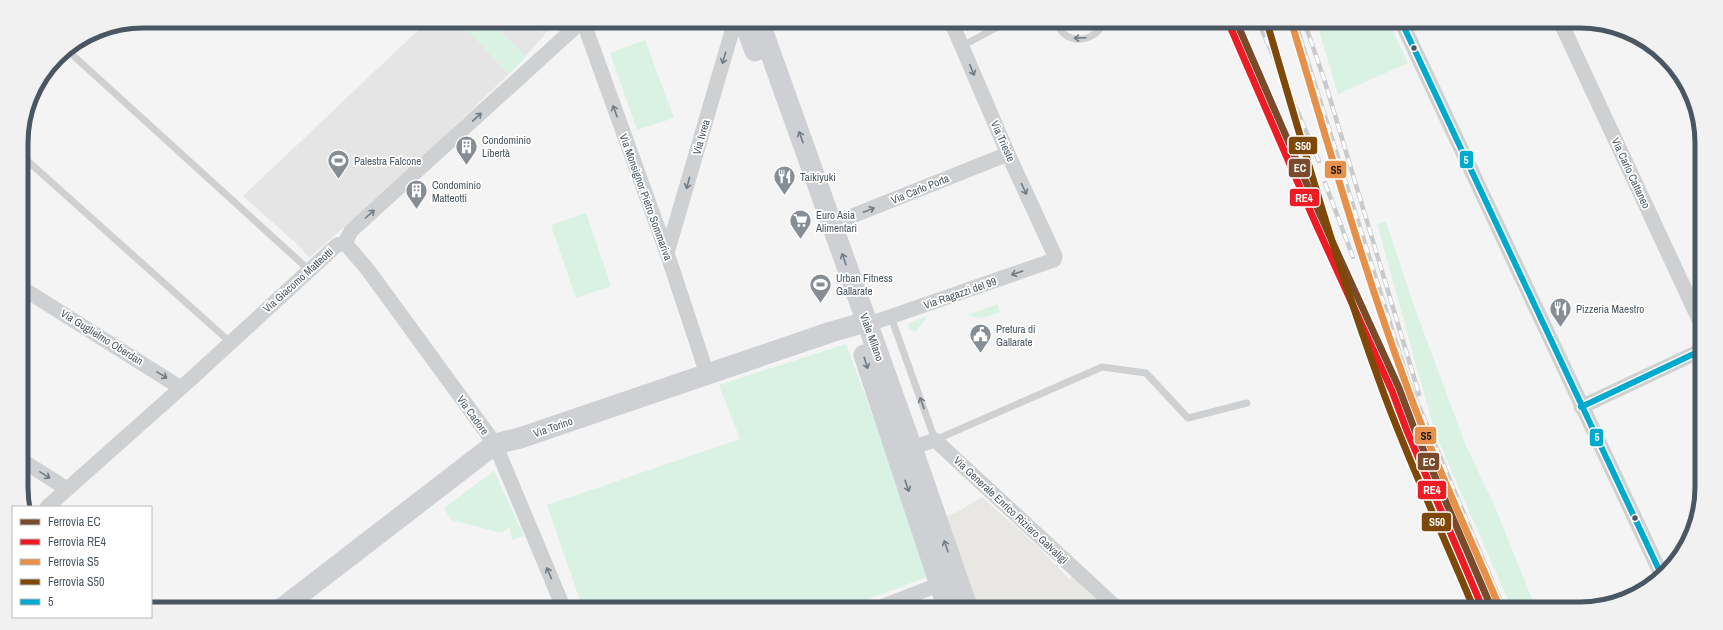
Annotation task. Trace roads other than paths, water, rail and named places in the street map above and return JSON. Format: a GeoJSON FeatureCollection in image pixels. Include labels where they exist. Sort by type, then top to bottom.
{"type":"FeatureCollection","features":[{"type":"Feature","properties":{"kind":"street","name":"Via Giacomo Matteotti"},"geometry":{"type":"LineString","coordinates":[[48,506],[181,388],[337,245],[345,243],[351,231],[575,28]]}},
{"type":"Feature","properties":{"kind":"street","name":"Via Monsignor Pietro Sommariva"},"geometry":{"type":"LineString","coordinates":[[586,28],[667,253],[707,374]]}},
{"type":"Feature","properties":{"kind":"street","name":"Via Ivrea"},"geometry":{"type":"LineString","coordinates":[[667,253],[733,28]]}},
{"type":"Feature","properties":{"kind":"street","name":"Viale Milano"},"geometry":{"type":"LineString","coordinates":[[747,28],[860,324],[948,581],[963,602]]}},
{"type":"Feature","properties":{"kind":"street","name":"Viale Milano"},"geometry":{"type":"LineString","coordinates":[[762,28],[832,224],[860,324]]}},
{"type":"Feature","properties":{"kind":"street","name":"Via Trieste"},"geometry":{"type":"LineString","coordinates":[[954,28],[1008,154],[1055,256],[1054,260]]}},
{"type":"Feature","properties":{"kind":"street"},"geometry":{"type":"LineString","coordinates":[[1404,28],[1581,407],[1659,570]]}},
{"type":"Feature","properties":{"kind":"street","name":"Via Carlo Cattaneo"},"geometry":{"type":"LineString","coordinates":[[1563,28],[1695,311]]}},
{"type":"Feature","properties":{"kind":"street","name":"Via Carlo Porta"},"geometry":{"type":"LineString","coordinates":[[832,224],[1008,154]]}},
{"type":"Feature","properties":{"kind":"street","name":"Via Cadore"},"geometry":{"type":"LineString","coordinates":[[345,243],[368,270],[495,444],[561,602]]}},
{"type":"Feature","properties":{"kind":"street","name":"Via Ragazzi del 99"},"geometry":{"type":"LineString","coordinates":[[860,324],[891,317],[1054,260]]}},
{"type":"Feature","properties":{"kind":"street","name":"Via Guglielmo Oberdan"},"geometry":{"type":"LineString","coordinates":[[28,292],[181,388]]}},
{"type":"Feature","properties":{"kind":"street","name":"Via Torino"},"geometry":{"type":"LineString","coordinates":[[290,602],[495,444],[520,438],[831,332],[860,324]]}},
{"type":"Feature","properties":{"kind":"street"},"geometry":{"type":"LineString","coordinates":[[1581,407],[1695,353]]}},
{"type":"Feature","properties":{"kind":"street"},"geometry":{"type":"LineString","coordinates":[[904,450],[935,440]]}},
{"type":"Feature","properties":{"kind":"street","name":"Via Generale Enrico Riziero Galvaligi"},"geometry":{"type":"LineString","coordinates":[[935,440],[1110,602]]}},
{"type":"Feature","properties":{"kind":"street"},"geometry":{"type":"LineString","coordinates":[[28,464],[67,489]]}},
{"type":"Feature","properties":{"kind":"street","name":"Viale Milano"},"geometry":{"type":"LineString","coordinates":[[948,581],[948,602]]}},
{"type":"Feature","properties":{"kind":"street"},"geometry":{"type":"LineString","coordinates":[[894,602],[948,581]]}},
{"type":"Feature","properties":{"kind":"lane"},"geometry":{"type":"LineString","coordinates":[[962,46],[996,28]]}},
{"type":"Feature","properties":{"kind":"lane"},"geometry":{"type":"LineString","coordinates":[[1059,28],[1067,36],[1080,39],[1096,34],[1101,28]]}},
{"type":"Feature","properties":{"kind":"lane"},"geometry":{"type":"LineString","coordinates":[[71,53],[309,270]]}},
{"type":"Feature","properties":{"kind":"lane"},"geometry":{"type":"LineString","coordinates":[[28,161],[230,342]]}},
{"type":"Feature","properties":{"kind":"lane"},"geometry":{"type":"LineString","coordinates":[[891,317],[935,440],[1102,367],[1146,373],[1188,418],[1247,403]]}},
{"type":"Feature","properties":{"kind":"railway"},"geometry":{"type":"LineString","coordinates":[[1261,28],[1319,161]]}},
{"type":"Feature","properties":{"kind":"railway"},"geometry":{"type":"LineString","coordinates":[[1297,28],[1408,380],[1501,602]]}},
{"type":"Feature","properties":{"kind":"railway"},"geometry":{"type":"LineString","coordinates":[[1306,28],[1325,82],[1419,394]]}},
{"type":"Feature","properties":{"kind":"railway"},"geometry":{"type":"LineString","coordinates":[[1325,183],[1353,257]]}},
{"type":"Feature","properties":{"kind":"railway"},"geometry":{"type":"LineString","coordinates":[[1439,485],[1462,568]]}},
{"type":"Feature","properties":{"kind":"rail line","name":"RE4"},"geometry":{"type":"LineString","coordinates":[[1231,28],[1315,222],[1392,391],[1407,431],[1480,602]]}},
{"type":"Feature","properties":{"kind":"rail line","name":"EC"},"geometry":{"type":"LineString","coordinates":[[1239,28],[1322,219],[1399,388],[1414,428],[1489,602]]}},
{"type":"Feature","properties":{"kind":"rail line","name":"S50"},"geometry":{"type":"LineString","coordinates":[[1269,28],[1352,303],[1384,394],[1405,448],[1471,602]]}},
{"type":"Feature","properties":{"kind":"rail line","name":"S5"},"geometry":{"type":"LineString","coordinates":[[1293,28],[1346,204],[1390,339],[1416,412],[1497,602]]}},
{"type":"Feature","properties":{"kind":"place","name":"Condominio Libertà"},"geometry":{"type":"Point","coordinates":[466,166]}},
{"type":"Feature","properties":{"kind":"place","name":"Palestra Falcone"},"geometry":{"type":"Point","coordinates":[338,180]}},
{"type":"Feature","properties":{"kind":"place","name":"Taikiyuki"},"geometry":{"type":"Point","coordinates":[785,196]}},
{"type":"Feature","properties":{"kind":"place","name":"Condominio Matteotti"},"geometry":{"type":"Point","coordinates":[416,210]}},
{"type":"Feature","properties":{"kind":"place","name":"Euro Asia Alimentari"},"geometry":{"type":"Point","coordinates":[800,240]}},
{"type":"Feature","properties":{"kind":"place","name":"Urban Fitness Gallarate"},"geometry":{"type":"Point","coordinates":[820,304]}},
{"type":"Feature","properties":{"kind":"place","name":"Pizzeria Maestro"},"geometry":{"type":"Point","coordinates":[1560,328]}},
{"type":"Feature","properties":{"kind":"place","name":"Pretura di Gallarate"},"geometry":{"type":"Point","coordinates":[980,354]}}]}
